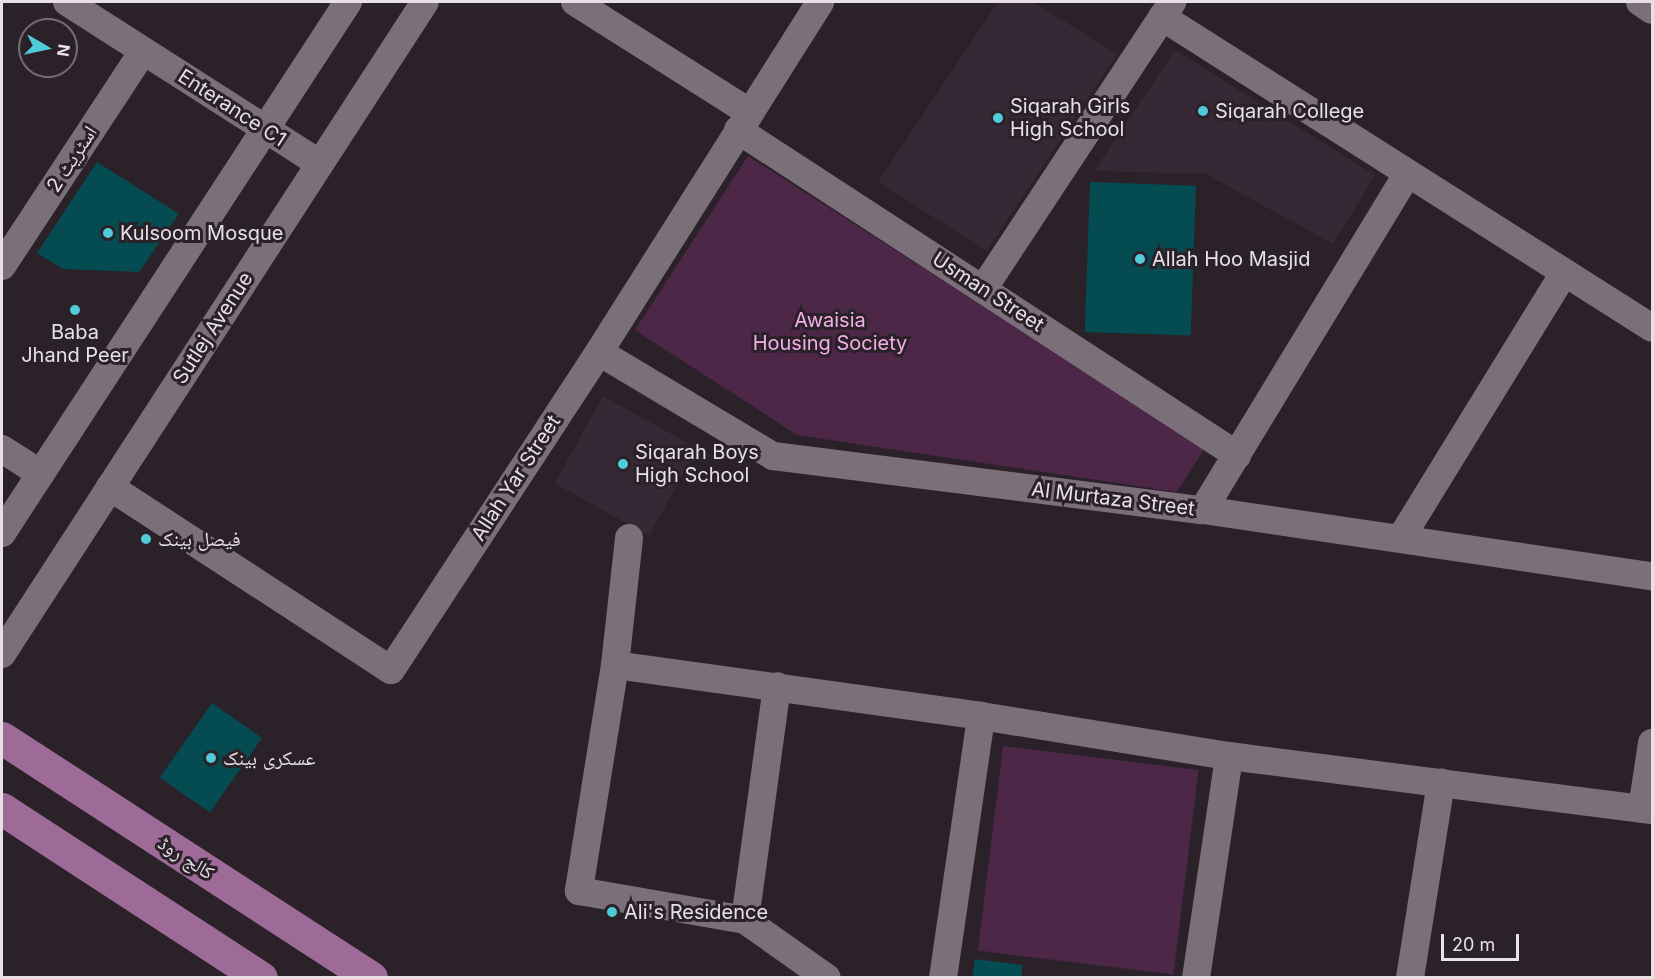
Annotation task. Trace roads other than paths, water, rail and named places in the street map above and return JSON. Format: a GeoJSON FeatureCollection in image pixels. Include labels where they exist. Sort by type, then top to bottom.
{"type":"FeatureCollection","features":[{"type":"Feature","properties":{"kind":"main road","name":"کالج روڈ"},"geometry":{"type":"LineString","coordinates":[[2,738],[371,978]]}},
{"type":"Feature","properties":{"kind":"main road"},"geometry":{"type":"LineString","coordinates":[[2,809],[261,978]]}},
{"type":"Feature","properties":{"kind":"street","name":"Enterance C1"},"geometry":{"type":"LineString","coordinates":[[67,2],[320,164]]}},
{"type":"Feature","properties":{"kind":"street"},"geometry":{"type":"LineString","coordinates":[[2,533],[348,2]]}},
{"type":"Feature","properties":{"kind":"street","name":"Sutlej Avenue"},"geometry":{"type":"LineString","coordinates":[[2,654],[425,2]]}},
{"type":"Feature","properties":{"kind":"street","name":"Usman Street"},"geometry":{"type":"LineString","coordinates":[[575,2],[983,289],[1237,455]]}},
{"type":"Feature","properties":{"kind":"street","name":"Allah Yar Street"},"geometry":{"type":"LineString","coordinates":[[110,487],[390,670],[599,351],[820,2]]}},
{"type":"Feature","properties":{"kind":"street"},"geometry":{"type":"LineString","coordinates":[[1640,2],[1653,10]]}},
{"type":"Feature","properties":{"kind":"street"},"geometry":{"type":"LineString","coordinates":[[983,289],[1167,9],[1408,173],[1653,328]]}},
{"type":"Feature","properties":{"kind":"street","name":"اسٹریٹ 2"},"geometry":{"type":"LineString","coordinates":[[2,266],[143,51]]}},
{"type":"Feature","properties":{"kind":"street"},"geometry":{"type":"LineString","coordinates":[[1203,510],[1408,173]]}},
{"type":"Feature","properties":{"kind":"street"},"geometry":{"type":"LineString","coordinates":[[1401,538],[1564,273]]}},
{"type":"Feature","properties":{"kind":"street","name":"Al Murtaza Street"},"geometry":{"type":"LineString","coordinates":[[599,351],[773,456],[1203,510],[1653,576]]}},
{"type":"Feature","properties":{"kind":"street"},"geometry":{"type":"LineString","coordinates":[[2,449],[41,474]]}},
{"type":"Feature","properties":{"kind":"street"},"geometry":{"type":"LineString","coordinates":[[629,538],[615,665],[579,891],[745,920],[827,978]]}},
{"type":"Feature","properties":{"kind":"street"},"geometry":{"type":"LineString","coordinates":[[615,665],[981,716],[1229,756],[1647,810],[1653,743]]}},
{"type":"Feature","properties":{"kind":"street"},"geometry":{"type":"LineString","coordinates":[[745,920],[777,686]]}},
{"type":"Feature","properties":{"kind":"street"},"geometry":{"type":"LineString","coordinates":[[944,978],[981,716]]}},
{"type":"Feature","properties":{"kind":"street"},"geometry":{"type":"LineString","coordinates":[[1196,978],[1229,756]]}},
{"type":"Feature","properties":{"kind":"street"},"geometry":{"type":"LineString","coordinates":[[1410,978],[1441,782]]}},
{"type":"Feature","properties":{"kind":"place","name":"Siqarah College"},"geometry":{"type":"Point","coordinates":[1203,111]}},
{"type":"Feature","properties":{"kind":"place","name":"Siqarah Girls High School"},"geometry":{"type":"Point","coordinates":[998,118]}},
{"type":"Feature","properties":{"kind":"place","name":"Kulsoom Mosque"},"geometry":{"type":"Point","coordinates":[108,233]}},
{"type":"Feature","properties":{"kind":"place","name":"Allah Hoo Masjid"},"geometry":{"type":"Point","coordinates":[1140,259]}},
{"type":"Feature","properties":{"kind":"place","name":"Baba Jhand Peer"},"geometry":{"type":"Point","coordinates":[75,310]}},
{"type":"Feature","properties":{"kind":"place","name":"Siqarah Boys High School"},"geometry":{"type":"Point","coordinates":[623,464]}},
{"type":"Feature","properties":{"kind":"place","name":"فیصل بینک"},"geometry":{"type":"Point","coordinates":[146,539]}},
{"type":"Feature","properties":{"kind":"place","name":"عسکری بینک"},"geometry":{"type":"Point","coordinates":[211,758]}},
{"type":"Feature","properties":{"kind":"place","name":"Ali's Residence"},"geometry":{"type":"Point","coordinates":[612,912]}},
{"type":"Feature","properties":{"kind":"park label","name":"Awaisia Housing Society"},"geometry":{"type":"Point","coordinates":[830,332]}}]}
